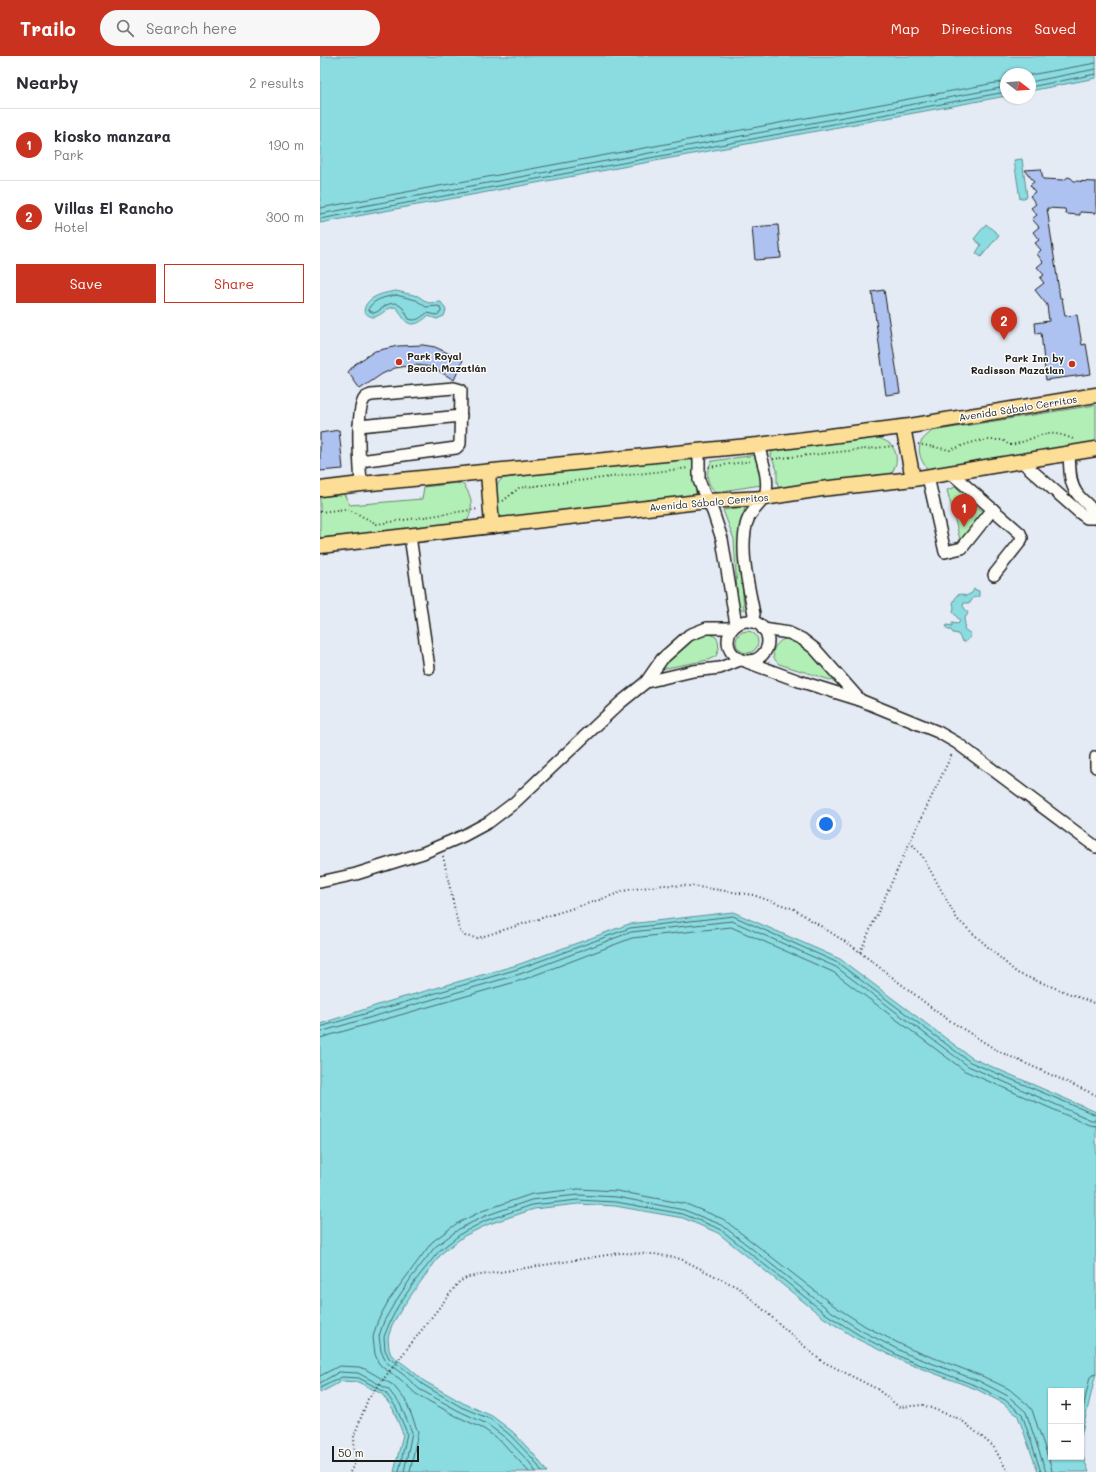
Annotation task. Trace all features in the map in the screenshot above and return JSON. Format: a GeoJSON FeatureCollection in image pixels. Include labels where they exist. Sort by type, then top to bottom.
{"type":"FeatureCollection","features":[{"type":"Feature","properties":{"kind":"main road","name":"Avenida Sábalo Cerritos"},"geometry":{"type":"LineString","coordinates":[[320,489],[758,445],[903,427],[1096,395]]}},
{"type":"Feature","properties":{"kind":"main road"},"geometry":{"type":"LineString","coordinates":[[903,427],[913,479]]}},
{"type":"Feature","properties":{"kind":"main road","name":"Avenida Sábalo Cerritos"},"geometry":{"type":"LineString","coordinates":[[320,546],[707,501],[764,498],[821,489],[928,477],[1096,449]]}},
{"type":"Feature","properties":{"kind":"main road"},"geometry":{"type":"LineString","coordinates":[[488,472],[492,526]]}},
{"type":"Feature","properties":{"kind":"street"},"geometry":{"type":"LineString","coordinates":[[360,461],[456,448],[460,444],[461,390],[458,388],[371,395],[366,397],[363,401],[359,426],[360,461],[361,484]]}},
{"type":"Feature","properties":{"kind":"street"},"geometry":{"type":"LineString","coordinates":[[359,426],[461,416]]}},
{"type":"Feature","properties":{"kind":"street"},"geometry":{"type":"LineString","coordinates":[[752,622],[754,614],[744,557],[744,542],[745,529],[750,514],[764,498],[766,481],[765,472],[758,445]]}},
{"type":"Feature","properties":{"kind":"street"},"geometry":{"type":"LineString","coordinates":[[699,451],[699,480],[713,512],[722,539],[734,626],[728,639],[730,652],[744,661],[799,681],[860,700],[938,732],[957,743],[1096,847]]}},
{"type":"Feature","properties":{"kind":"street"},"geometry":{"type":"LineString","coordinates":[[1021,461],[1065,501],[1087,518],[1096,517],[1094,510],[1076,493],[1072,484],[1069,454]]}},
{"type":"Feature","properties":{"kind":"street"},"geometry":{"type":"LineString","coordinates":[[951,473],[1020,533],[1022,538],[1020,542],[994,575]]}},
{"type":"Feature","properties":{"kind":"street"},"geometry":{"type":"LineString","coordinates":[[928,477],[945,552],[962,548],[993,509]]}},
{"type":"Feature","properties":{"kind":"street"},"geometry":{"type":"LineString","coordinates":[[1065,501],[1076,493]]}},
{"type":"Feature","properties":{"kind":"street"},"geometry":{"type":"LineString","coordinates":[[410,536],[429,668]]}},
{"type":"Feature","properties":{"kind":"street"},"geometry":{"type":"LineString","coordinates":[[320,882],[356,874],[441,846],[489,822],[514,803],[620,703],[646,682],[662,659],[689,635],[707,628],[734,626],[746,621],[758,624],[767,634],[768,641],[764,653],[753,661],[744,661],[720,668],[646,682]]}},
{"type":"Feature","properties":{"kind":"street"},"geometry":{"type":"LineString","coordinates":[[763,629],[789,633],[802,638],[815,648],[860,700]]}},
{"type":"Feature","properties":{"kind":"street"},"geometry":{"type":"LineString","coordinates":[[1096,757],[1096,767]]}},
{"type":"Feature","properties":{"kind":"path"},"geometry":{"type":"LineString","coordinates":[[860,952],[957,743]]}},
{"type":"Feature","properties":{"kind":"path"},"geometry":{"type":"LineString","coordinates":[[910,842],[923,857],[957,919],[1018,973],[1096,1004]]}},
{"type":"Feature","properties":{"kind":"path"},"geometry":{"type":"LineString","coordinates":[[441,846],[459,929],[464,936],[478,938],[627,890],[664,885],[692,886],[753,895],[794,909],[860,952],[941,1015],[998,1051],[1096,1095]]}},
{"type":"Feature","properties":{"kind":"path"},"geometry":{"type":"LineString","coordinates":[[350,1472],[355,1463],[354,1436],[368,1399],[459,1282],[468,1277],[620,1253],[654,1254],[681,1259],[739,1288],[820,1360],[877,1388],[898,1407],[923,1405],[960,1419],[993,1446],[1008,1472]]}},
{"type":"Feature","properties":{"kind":"green space"},"geometry":{"type":"Polygon","coordinates":[[[1096,405],[1096,445],[930,472],[923,462],[920,454],[919,450],[921,442],[932,431],[1096,405]]]}},
{"type":"Feature","properties":{"kind":"green space"},"geometry":{"type":"Polygon","coordinates":[[[877,437],[889,443],[895,452],[895,466],[887,478],[779,489],[777,482],[777,470],[771,456],[773,449],[877,437]]]}},
{"type":"Feature","properties":{"kind":"green space"},"geometry":{"type":"Polygon","coordinates":[[[756,455],[763,477],[761,485],[716,492],[708,482],[708,469],[712,461],[756,455]]]}},
{"type":"Feature","properties":{"kind":"green space"},"geometry":{"type":"Polygon","coordinates":[[[690,458],[694,464],[693,477],[697,490],[694,497],[503,518],[492,507],[494,491],[497,484],[503,478],[690,458]]]}},
{"type":"Feature","properties":{"kind":"green space"},"geometry":{"type":"Polygon","coordinates":[[[456,483],[464,485],[471,498],[471,510],[468,520],[456,524],[320,538],[320,497],[344,494],[350,505],[422,499],[424,487],[456,483]]]}},
{"type":"Feature","properties":{"kind":"green space"},"geometry":{"type":"Polygon","coordinates":[[[956,487],[983,512],[961,543],[947,490],[956,487]]]}},
{"type":"Feature","properties":{"kind":"green space"},"geometry":{"type":"Polygon","coordinates":[[[745,507],[739,536],[744,610],[738,609],[734,539],[723,510],[745,507]]]}},
{"type":"Feature","properties":{"kind":"green space"},"geometry":{"type":"Polygon","coordinates":[[[747,631],[755,634],[758,642],[755,650],[747,653],[739,650],[736,642],[739,634],[747,631]]]}},
{"type":"Feature","properties":{"kind":"green space"},"geometry":{"type":"Polygon","coordinates":[[[707,633],[716,637],[718,641],[719,649],[716,656],[708,660],[661,669],[694,637],[707,633]]]}},
{"type":"Feature","properties":{"kind":"green space"},"geometry":{"type":"Polygon","coordinates":[[[787,638],[807,646],[840,683],[779,664],[774,657],[774,649],[779,642],[787,638]]]}},
{"type":"Feature","properties":{"kind":"water"},"geometry":{"type":"Polygon","coordinates":[[[320,56],[1096,56],[1096,78],[1036,90],[1036,68],[1000,68],[1000,97],[320,223],[320,56]]]}},
{"type":"Feature","properties":{"kind":"water"},"geometry":{"type":"Polygon","coordinates":[[[1022,159],[1027,197],[1020,199],[1014,160],[1022,159]]]}},
{"type":"Feature","properties":{"kind":"water"},"geometry":{"type":"Polygon","coordinates":[[[986,224],[999,235],[981,257],[976,253],[981,245],[974,239],[986,224]]]}},
{"type":"Feature","properties":{"kind":"water"},"geometry":{"type":"Polygon","coordinates":[[[396,291],[418,296],[428,303],[441,302],[446,310],[444,316],[437,319],[428,316],[416,324],[410,324],[395,307],[386,310],[376,317],[368,315],[364,311],[368,302],[376,296],[396,291]]]}},
{"type":"Feature","properties":{"kind":"water"},"geometry":{"type":"Polygon","coordinates":[[[974,589],[979,591],[979,596],[973,598],[970,603],[964,603],[963,606],[968,613],[964,620],[964,629],[971,634],[969,639],[965,642],[962,641],[958,634],[953,633],[946,627],[947,625],[952,626],[952,623],[958,624],[960,621],[953,612],[953,603],[957,595],[961,594],[966,596],[972,593],[974,589]]]}},
{"type":"Feature","properties":{"kind":"water"},"geometry":{"type":"Polygon","coordinates":[[[733,912],[840,959],[972,1058],[1096,1112],[1096,1373],[1084,1423],[1084,1388],[1048,1388],[1048,1460],[1084,1460],[1089,1472],[1038,1472],[1018,1416],[1003,1403],[976,1389],[904,1362],[857,1339],[824,1318],[718,1233],[683,1218],[615,1206],[578,1204],[534,1209],[489,1224],[464,1236],[442,1253],[402,1308],[392,1325],[388,1338],[391,1355],[424,1381],[463,1403],[492,1416],[513,1432],[537,1458],[547,1472],[394,1472],[403,1434],[393,1409],[382,1394],[358,1382],[342,1381],[320,1393],[320,1024],[387,1002],[517,965],[629,924],[733,912]]]}},
{"type":"Feature","properties":{"kind":"building"},"geometry":{"type":"Polygon","coordinates":[[[1041,169],[1043,179],[1064,180],[1068,177],[1074,181],[1096,182],[1096,213],[1080,212],[1080,215],[1066,214],[1065,209],[1047,208],[1060,298],[1062,298],[1065,316],[1077,315],[1082,345],[1086,344],[1091,374],[1046,380],[1041,333],[1036,334],[1035,323],[1049,321],[1047,305],[1035,290],[1044,283],[1040,278],[1044,275],[1037,267],[1043,262],[1037,254],[1041,250],[1035,243],[1039,240],[1033,232],[1039,227],[1032,219],[1037,215],[1031,208],[1036,204],[1030,196],[1035,192],[1030,185],[1034,182],[1025,170],[1041,169]]]}},
{"type":"Feature","properties":{"kind":"building"},"geometry":{"type":"Polygon","coordinates":[[[778,225],[781,258],[755,260],[752,227],[778,225]]]}},
{"type":"Feature","properties":{"kind":"building"},"geometry":{"type":"Polygon","coordinates":[[[884,290],[900,393],[886,395],[872,292],[884,290]]]}},
{"type":"Feature","properties":{"kind":"building"},"geometry":{"type":"Polygon","coordinates":[[[423,345],[435,347],[463,360],[454,380],[432,367],[415,365],[395,368],[382,374],[360,389],[348,372],[355,364],[375,351],[398,346],[423,345]]]}},
{"type":"Feature","properties":{"kind":"building"},"geometry":{"type":"Polygon","coordinates":[[[339,430],[343,469],[320,471],[320,433],[339,430]]]}},
{"type":"Feature","properties":{"kind":"place","name":"Villas El Rancho"},"geometry":{"type":"Point","coordinates":[1004,340]}},
{"type":"Feature","properties":{"kind":"place","name":"Park Royal Beach Mazatlán"},"geometry":{"type":"Point","coordinates":[399,362]}},
{"type":"Feature","properties":{"kind":"place","name":"Park Inn by Radisson Mazatlan"},"geometry":{"type":"Point","coordinates":[1072,364]}},
{"type":"Feature","properties":{"kind":"place","name":"kiosko manzara"},"geometry":{"type":"Point","coordinates":[964,527]}}]}
